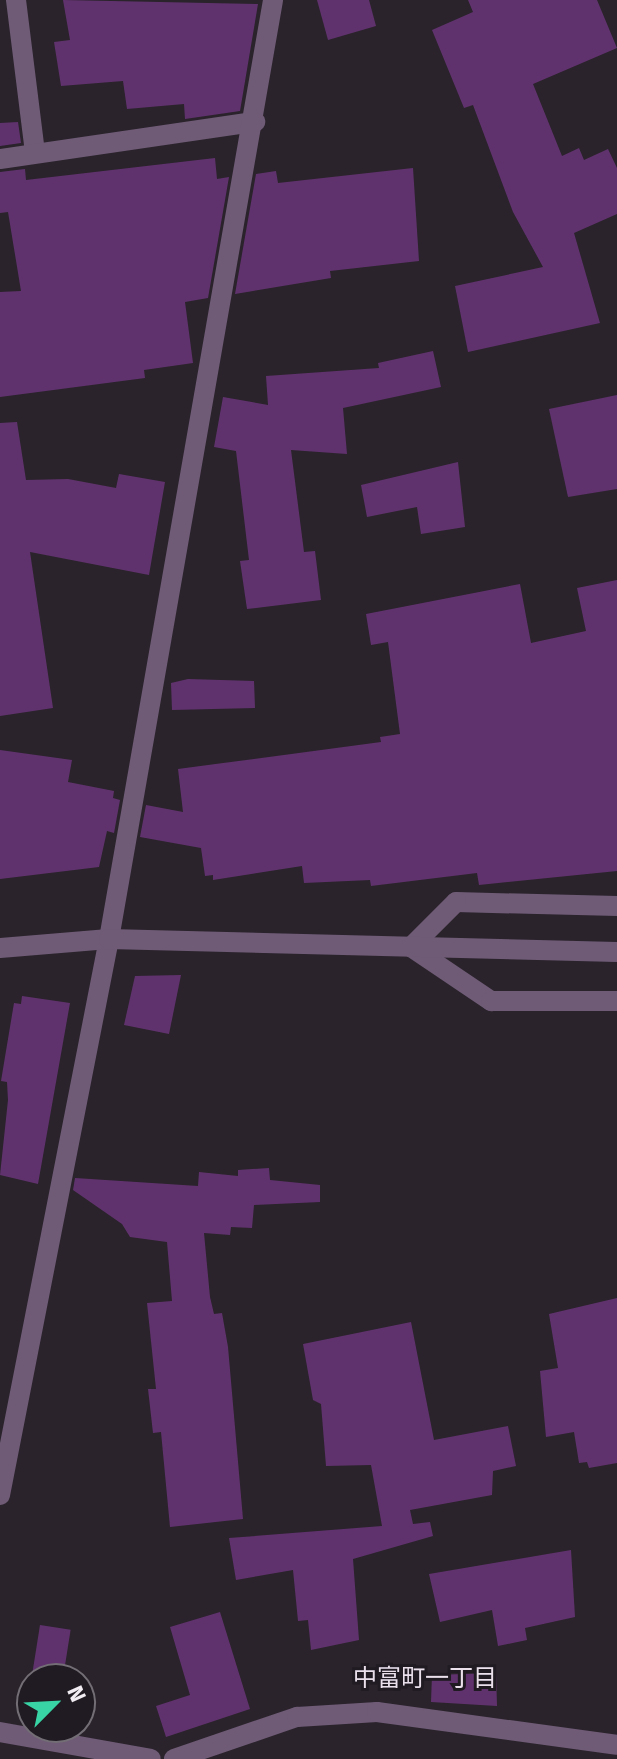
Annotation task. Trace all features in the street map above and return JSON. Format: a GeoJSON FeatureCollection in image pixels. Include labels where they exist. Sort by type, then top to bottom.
{"type":"FeatureCollection","features":[{"type":"Feature","properties":{"kind":"street"},"geometry":{"type":"LineString","coordinates":[[16,0],[35,153]]}},
{"type":"Feature","properties":{"kind":"street"},"geometry":{"type":"LineString","coordinates":[[0,1495],[109,939],[255,122],[273,0]]}},
{"type":"Feature","properties":{"kind":"street"},"geometry":{"type":"LineString","coordinates":[[0,159],[255,122]]}},
{"type":"Feature","properties":{"kind":"street"},"geometry":{"type":"LineString","coordinates":[[411,947],[456,902],[617,906]]}},
{"type":"Feature","properties":{"kind":"street"},"geometry":{"type":"LineString","coordinates":[[0,948],[109,939],[617,952]]}},
{"type":"Feature","properties":{"kind":"street"},"geometry":{"type":"LineString","coordinates":[[411,947],[491,1001],[617,1001]]}},
{"type":"Feature","properties":{"kind":"street"},"geometry":{"type":"LineString","coordinates":[[174,1759],[297,1717],[377,1712],[617,1745]]}},
{"type":"Feature","properties":{"kind":"street"},"geometry":{"type":"LineString","coordinates":[[0,1732],[151,1759]]}},
{"type":"Feature","properties":{"kind":"building"},"geometry":{"type":"Polygon","coordinates":[[[63,0],[258,4],[240,111],[185,119],[184,104],[127,109],[123,81],[61,86],[54,42],[70,40],[63,0]]]}},
{"type":"Feature","properties":{"kind":"building"},"geometry":{"type":"Polygon","coordinates":[[[317,0],[369,0],[376,26],[328,40],[317,0]]]}},
{"type":"Feature","properties":{"kind":"building"},"geometry":{"type":"Polygon","coordinates":[[[468,0],[597,0],[617,48],[533,84],[562,156],[579,148],[584,160],[608,149],[617,168],[617,214],[574,233],[600,323],[468,352],[455,286],[543,267],[513,212],[473,105],[464,108],[432,30],[473,12],[468,0]]]}},
{"type":"Feature","properties":{"kind":"building"},"geometry":{"type":"Polygon","coordinates":[[[18,122],[21,143],[0,146],[0,123],[18,122]]]}},
{"type":"Feature","properties":{"kind":"building"},"geometry":{"type":"Polygon","coordinates":[[[215,158],[217,179],[229,177],[208,298],[185,302],[193,363],[144,370],[145,378],[0,397],[0,292],[21,291],[8,212],[0,213],[0,172],[25,169],[26,180],[215,158]]]}},
{"type":"Feature","properties":{"kind":"building"},"geometry":{"type":"Polygon","coordinates":[[[413,168],[419,261],[330,271],[331,278],[235,294],[256,174],[276,171],[278,183],[413,168]]]}},
{"type":"Feature","properties":{"kind":"building"},"geometry":{"type":"Polygon","coordinates":[[[433,351],[441,387],[343,408],[347,454],[291,450],[304,552],[315,551],[321,600],[247,609],[240,561],[249,560],[236,451],[214,447],[223,397],[268,405],[266,376],[379,368],[378,363],[433,351]]]}},
{"type":"Feature","properties":{"kind":"building"},"geometry":{"type":"Polygon","coordinates":[[[617,395],[617,489],[568,497],[549,409],[617,395]]]}},
{"type":"Feature","properties":{"kind":"building"},"geometry":{"type":"Polygon","coordinates":[[[17,422],[26,480],[68,479],[116,488],[119,474],[165,482],[149,575],[30,552],[53,708],[0,716],[0,423],[17,422]]]}},
{"type":"Feature","properties":{"kind":"building"},"geometry":{"type":"Polygon","coordinates":[[[458,462],[465,527],[421,534],[417,507],[367,517],[361,485],[458,462]]]}},
{"type":"Feature","properties":{"kind":"building"},"geometry":{"type":"Polygon","coordinates":[[[617,580],[617,871],[479,885],[477,873],[371,886],[370,880],[304,883],[302,866],[213,880],[213,875],[205,876],[201,848],[140,837],[146,805],[183,812],[178,769],[381,742],[380,737],[400,734],[388,642],[371,645],[366,614],[520,584],[531,643],[586,631],[577,588],[617,580]]]}},
{"type":"Feature","properties":{"kind":"building"},"geometry":{"type":"Polygon","coordinates":[[[188,679],[254,681],[255,708],[172,710],[171,683],[188,679]]]}},
{"type":"Feature","properties":{"kind":"building"},"geometry":{"type":"Polygon","coordinates":[[[0,750],[72,760],[68,782],[114,791],[113,798],[120,800],[114,833],[107,831],[99,867],[0,879],[0,750]]]}},
{"type":"Feature","properties":{"kind":"building"},"geometry":{"type":"Polygon","coordinates":[[[181,975],[169,1034],[124,1025],[135,976],[181,975]]]}},
{"type":"Feature","properties":{"kind":"building"},"geometry":{"type":"Polygon","coordinates":[[[22,996],[70,1003],[38,1184],[0,1175],[8,1100],[7,1082],[1,1081],[14,1003],[21,1004],[22,996]]]}},
{"type":"Feature","properties":{"kind":"building"},"geometry":{"type":"Polygon","coordinates":[[[269,1168],[270,1180],[320,1185],[320,1202],[254,1205],[252,1228],[231,1227],[230,1235],[204,1233],[210,1297],[214,1314],[222,1313],[228,1347],[243,1519],[170,1527],[161,1432],[153,1433],[148,1389],[156,1389],[147,1303],[172,1301],[167,1242],[130,1237],[122,1224],[73,1190],[75,1178],[198,1186],[199,1172],[238,1176],[238,1170],[269,1168]]]}},
{"type":"Feature","properties":{"kind":"building"},"geometry":{"type":"Polygon","coordinates":[[[617,1298],[617,1463],[589,1468],[587,1462],[579,1463],[574,1432],[546,1437],[540,1371],[558,1368],[549,1314],[617,1298]]]}},
{"type":"Feature","properties":{"kind":"building"},"geometry":{"type":"Polygon","coordinates":[[[411,1322],[434,1440],[508,1426],[516,1466],[493,1471],[492,1495],[410,1510],[413,1524],[430,1522],[433,1536],[353,1559],[359,1640],[311,1650],[308,1620],[298,1621],[293,1570],[236,1580],[229,1538],[382,1526],[371,1465],[326,1466],[321,1404],[313,1400],[303,1344],[411,1322]]]}},
{"type":"Feature","properties":{"kind":"building"},"geometry":{"type":"Polygon","coordinates":[[[571,1550],[575,1617],[525,1628],[527,1640],[498,1646],[492,1610],[440,1622],[429,1574],[571,1550]]]}},
{"type":"Feature","properties":{"kind":"building"},"geometry":{"type":"Polygon","coordinates":[[[220,1612],[250,1709],[166,1737],[156,1706],[190,1695],[170,1627],[220,1612]]]}},
{"type":"Feature","properties":{"kind":"building"},"geometry":{"type":"Polygon","coordinates":[[[40,1625],[71,1630],[65,1663],[34,1663],[40,1625]]]}},
{"type":"Feature","properties":{"kind":"building"},"geometry":{"type":"Polygon","coordinates":[[[496,1673],[497,1706],[431,1702],[432,1675],[496,1673]]]}},
{"type":"Feature","properties":{"kind":"district","name":"中富町一丁目"},"geometry":{"type":"Point","coordinates":[425,1679]}}]}
